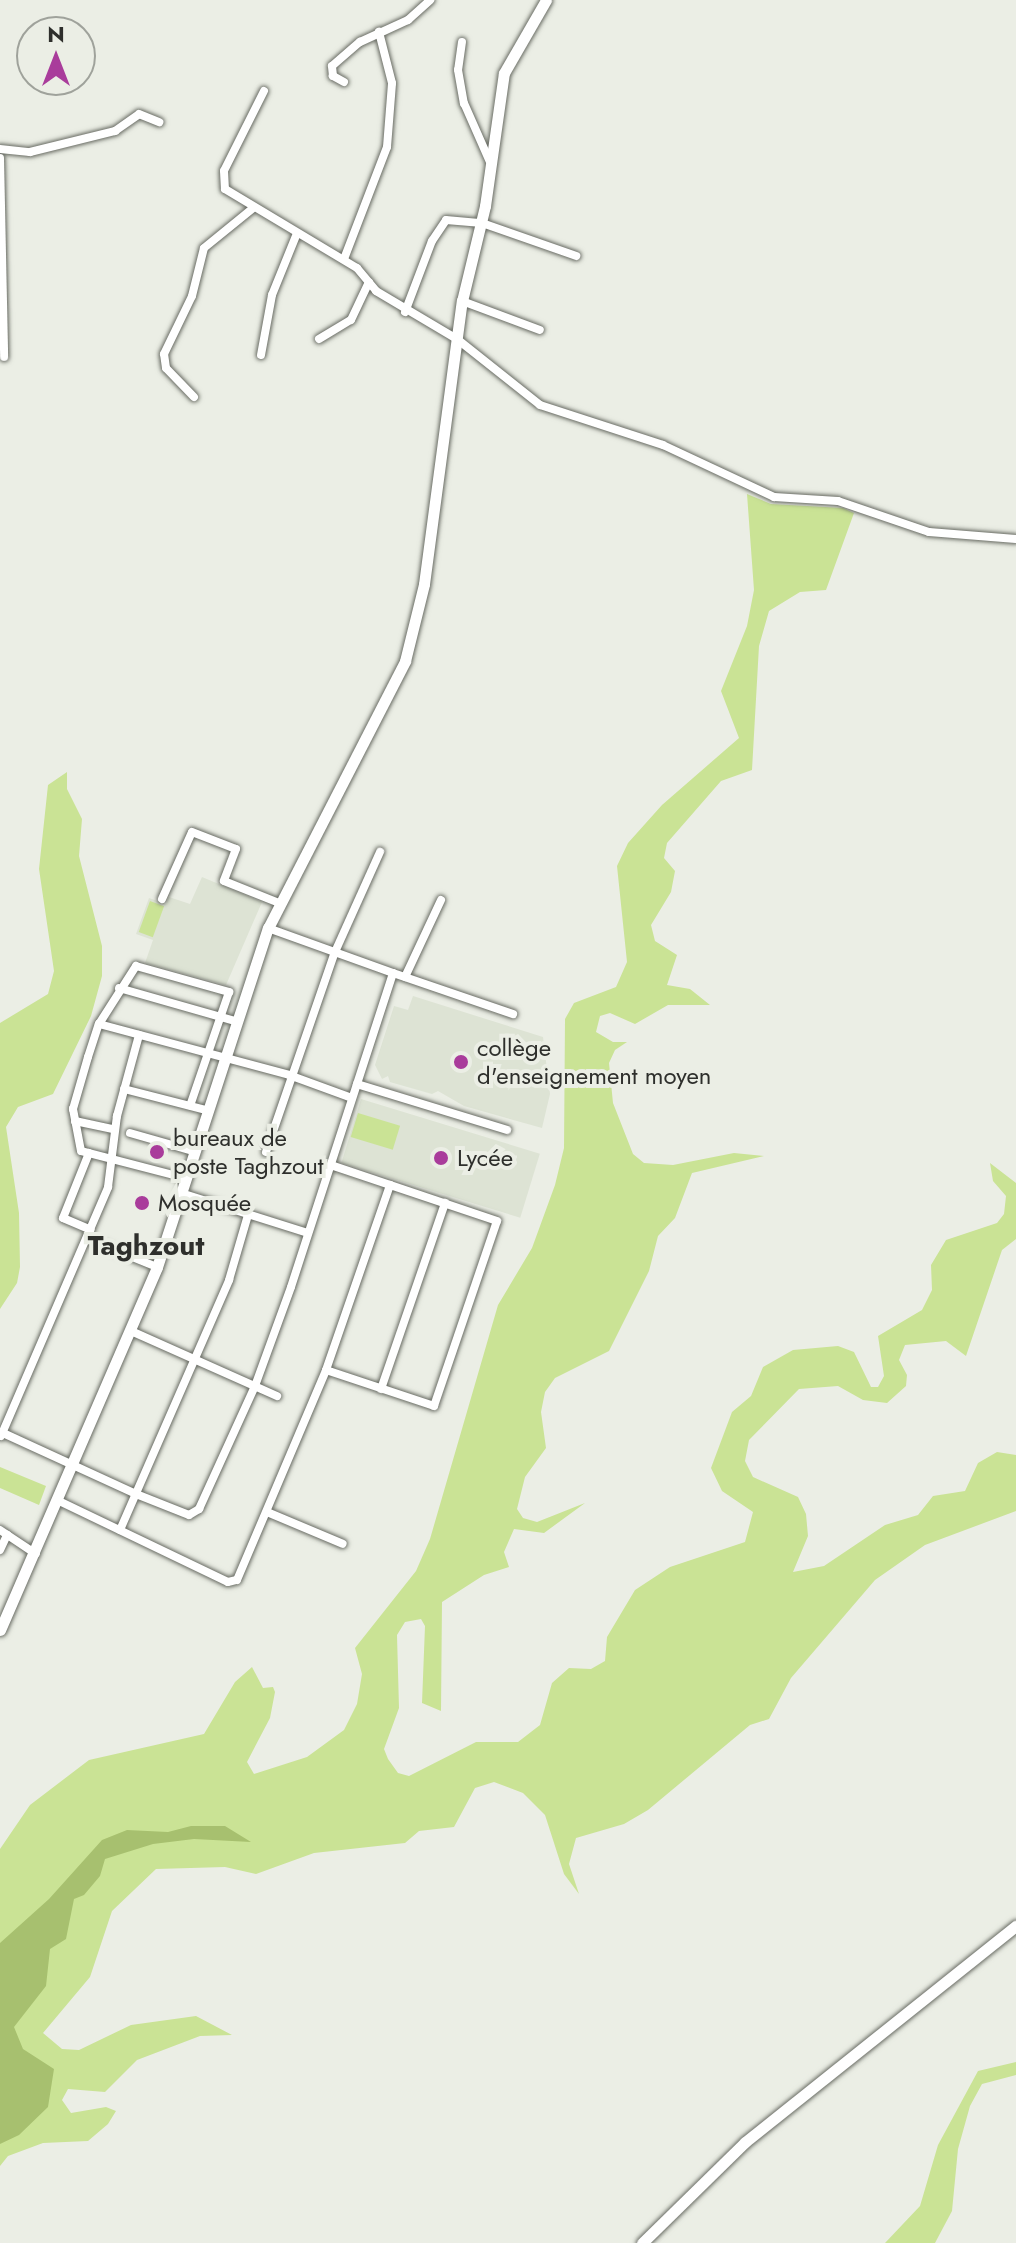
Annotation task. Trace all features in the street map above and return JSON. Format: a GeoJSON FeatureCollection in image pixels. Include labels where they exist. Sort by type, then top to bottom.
{"type":"FeatureCollection","features":[{"type":"Feature","properties":{"kind":"main road"},"geometry":{"type":"LineString","coordinates":[[0,1630],[37,1554],[157,1267],[221,1058],[268,928],[382,712],[409,649],[424,584],[462,301],[482,223],[504,73],[546,0]]}},
{"type":"Feature","properties":{"kind":"main road"},"geometry":{"type":"LineString","coordinates":[[642,2243],[745,2142],[1016,1926]]}},
{"type":"Feature","properties":{"kind":"street"},"geometry":{"type":"LineString","coordinates":[[344,82],[333,76],[332,66],[379,32],[408,20],[430,0]]}},
{"type":"Feature","properties":{"kind":"street"},"geometry":{"type":"LineString","coordinates":[[344,259],[387,147],[392,83],[379,32]]}},
{"type":"Feature","properties":{"kind":"street"},"geometry":{"type":"LineString","coordinates":[[462,42],[458,70],[464,103],[491,163]]}},
{"type":"Feature","properties":{"kind":"street"},"geometry":{"type":"LineString","coordinates":[[264,91],[223,180],[225,189],[252,209],[344,259],[405,312],[457,339],[549,410],[663,445],[774,497],[838,501],[929,532],[1016,539]]}},
{"type":"Feature","properties":{"kind":"street"},"geometry":{"type":"LineString","coordinates":[[0,149],[30,152],[115,131],[139,114],[159,122]]}},
{"type":"Feature","properties":{"kind":"street"},"geometry":{"type":"LineString","coordinates":[[0,158],[4,357]]}},
{"type":"Feature","properties":{"kind":"street"},"geometry":{"type":"LineString","coordinates":[[194,397],[166,368],[164,354],[192,296],[204,248],[252,209]]}},
{"type":"Feature","properties":{"kind":"street"},"geometry":{"type":"LineString","coordinates":[[405,312],[440,225],[453,219],[482,223],[576,256]]}},
{"type":"Feature","properties":{"kind":"street"},"geometry":{"type":"LineString","coordinates":[[261,355],[272,295],[297,233]]}},
{"type":"Feature","properties":{"kind":"street"},"geometry":{"type":"LineString","coordinates":[[319,339],[351,320],[369,282]]}},
{"type":"Feature","properties":{"kind":"street"},"geometry":{"type":"LineString","coordinates":[[462,301],[540,330]]}},
{"type":"Feature","properties":{"kind":"street"},"geometry":{"type":"LineString","coordinates":[[162,899],[192,832],[236,849],[224,881],[279,903]]}},
{"type":"Feature","properties":{"kind":"street"},"geometry":{"type":"LineString","coordinates":[[266,1152],[289,1075],[335,952],[380,852]]}},
{"type":"Feature","properties":{"kind":"street"},"geometry":{"type":"LineString","coordinates":[[405,977],[441,900]]}},
{"type":"Feature","properties":{"kind":"street"},"geometry":{"type":"LineString","coordinates":[[268,928],[513,1014]]}},
{"type":"Feature","properties":{"kind":"street"},"geometry":{"type":"LineString","coordinates":[[185,1178],[81,1151],[73,1109],[99,1024],[119,988],[136,966],[229,992],[190,1106]]}},
{"type":"Feature","properties":{"kind":"street"},"geometry":{"type":"LineString","coordinates":[[139,1035],[114,1129],[116,1158],[90,1235],[1,1436],[189,1515],[199,1509],[255,1386],[393,973]]}},
{"type":"Feature","properties":{"kind":"street"},"geometry":{"type":"LineString","coordinates":[[119,988],[235,1021]]}},
{"type":"Feature","properties":{"kind":"street"},"geometry":{"type":"LineString","coordinates":[[99,1024],[289,1075],[352,1098]]}},
{"type":"Feature","properties":{"kind":"street"},"geometry":{"type":"LineString","coordinates":[[357,1084],[507,1130]]}},
{"type":"Feature","properties":{"kind":"street"},"geometry":{"type":"LineString","coordinates":[[124,1089],[206,1110]]}},
{"type":"Feature","properties":{"kind":"street"},"geometry":{"type":"LineString","coordinates":[[75,1121],[114,1129]]}},
{"type":"Feature","properties":{"kind":"street"},"geometry":{"type":"LineString","coordinates":[[130,1133],[193,1151]]}},
{"type":"Feature","properties":{"kind":"street"},"geometry":{"type":"LineString","coordinates":[[89,1153],[63,1218],[90,1235],[157,1267]]}},
{"type":"Feature","properties":{"kind":"street"},"geometry":{"type":"LineString","coordinates":[[326,1370],[429,1406],[437,1402],[497,1221],[331,1165]]}},
{"type":"Feature","properties":{"kind":"street"},"geometry":{"type":"LineString","coordinates":[[59,1501],[234,1582],[267,1512],[326,1370],[390,1185]]}},
{"type":"Feature","properties":{"kind":"street"},"geometry":{"type":"LineString","coordinates":[[181,1193],[308,1233]]}},
{"type":"Feature","properties":{"kind":"street"},"geometry":{"type":"LineString","coordinates":[[381,1389],[445,1203]]}},
{"type":"Feature","properties":{"kind":"street"},"geometry":{"type":"LineString","coordinates":[[120,1530],[229,1280],[248,1215]]}},
{"type":"Feature","properties":{"kind":"street"},"geometry":{"type":"LineString","coordinates":[[131,1331],[277,1396]]}},
{"type":"Feature","properties":{"kind":"street"},"geometry":{"type":"LineString","coordinates":[[267,1512],[343,1544]]}},
{"type":"Feature","properties":{"kind":"street"},"geometry":{"type":"LineString","coordinates":[[0,1550],[4,1533],[37,1554]]}},
{"type":"Feature","properties":{"kind":"shaded area"},"geometry":{"type":"Polygon","coordinates":[[[747,494],[771,504],[843,508],[854,513],[826,590],[800,592],[769,611],[759,646],[752,770],[721,781],[667,843],[664,858],[675,871],[671,892],[651,925],[655,941],[677,955],[667,985],[690,989],[710,1005],[668,1005],[635,1024],[610,1013],[600,1016],[596,1032],[613,1042],[627,1042],[615,1050],[609,1063],[613,1103],[633,1154],[644,1163],[673,1165],[734,1153],[764,1156],[692,1173],[675,1218],[658,1236],[649,1271],[609,1351],[555,1378],[545,1392],[541,1412],[546,1448],[525,1477],[517,1509],[523,1518],[537,1522],[585,1503],[544,1533],[514,1529],[504,1552],[509,1567],[484,1575],[442,1602],[441,1711],[422,1703],[425,1626],[421,1619],[405,1622],[397,1635],[399,1708],[384,1749],[398,1773],[409,1776],[476,1742],[518,1742],[540,1725],[552,1683],[569,1668],[591,1669],[605,1661],[607,1637],[635,1590],[670,1567],[745,1542],[753,1512],[722,1491],[711,1468],[732,1412],[751,1396],[763,1367],[793,1350],[838,1346],[854,1352],[871,1387],[878,1387],[884,1376],[878,1336],[922,1310],[932,1290],[931,1265],[946,1240],[997,1223],[1004,1214],[1006,1196],[993,1181],[990,1163],[1016,1183],[1016,1239],[1002,1250],[966,1356],[946,1341],[905,1345],[899,1360],[907,1375],[906,1386],[887,1403],[863,1400],[838,1386],[799,1389],[749,1440],[745,1461],[753,1477],[798,1497],[806,1514],[808,1536],[793,1572],[824,1566],[885,1525],[918,1515],[933,1496],[965,1491],[978,1463],[997,1452],[1016,1455],[1016,1511],[925,1545],[875,1580],[791,1678],[769,1719],[750,1725],[648,1810],[624,1824],[576,1838],[569,1864],[579,1894],[564,1874],[545,1815],[523,1793],[494,1782],[475,1788],[454,1827],[419,1831],[405,1843],[314,1853],[256,1874],[225,1867],[156,1869],[112,1911],[90,1977],[43,2033],[62,2049],[79,2050],[131,2025],[196,2016],[232,2035],[200,2036],[137,2060],[105,2092],[68,2089],[62,2100],[71,2113],[106,2107],[116,2111],[108,2124],[88,2141],[43,2143],[8,2156],[0,2166],[0,1849],[30,1805],[89,1760],[204,1734],[235,1682],[252,1667],[263,1688],[273,1687],[275,1692],[270,1718],[247,1762],[254,1774],[307,1757],[344,1730],[357,1704],[362,1674],[355,1648],[416,1571],[430,1539],[498,1305],[532,1248],[555,1185],[564,1148],[565,1019],[574,1003],[616,987],[627,962],[617,866],[628,843],[662,805],[739,738],[721,691],[747,626],[754,590],[747,494]]]}},
{"type":"Feature","properties":{"kind":"shaded area"},"geometry":{"type":"Polygon","coordinates":[[[67,772],[67,789],[82,819],[79,856],[102,946],[102,976],[91,1016],[53,1094],[18,1107],[6,1127],[19,1213],[20,1267],[17,1283],[0,1309],[0,1023],[48,994],[54,971],[39,869],[48,785],[67,772]]]}},
{"type":"Feature","properties":{"kind":"shaded area"},"geometry":{"type":"Polygon","coordinates":[[[202,877],[262,902],[226,985],[145,963],[153,940],[136,934],[149,898],[166,904],[169,897],[190,904],[202,877]]]}},
{"type":"Feature","properties":{"kind":"shaded area"},"geometry":{"type":"Polygon","coordinates":[[[150,901],[164,906],[153,937],[139,932],[150,901]]]}},
{"type":"Feature","properties":{"kind":"shaded area","name":"collège d'enseignement moyen"},"geometry":{"type":"Polygon","coordinates":[[[413,996],[543,1037],[550,1094],[542,1128],[464,1106],[438,1091],[432,1094],[390,1082],[388,1076],[382,1079],[375,1065],[394,1006],[408,1010],[413,996]]]}},
{"type":"Feature","properties":{"kind":"shaded area","name":"Lycée"},"geometry":{"type":"Polygon","coordinates":[[[361,1099],[540,1154],[520,1218],[341,1163],[361,1099]]]}},
{"type":"Feature","properties":{"kind":"shaded area"},"geometry":{"type":"Polygon","coordinates":[[[358,1113],[400,1126],[393,1150],[351,1137],[358,1113]]]}},
{"type":"Feature","properties":{"kind":"shaded area"},"geometry":{"type":"Polygon","coordinates":[[[0,1467],[46,1486],[39,1505],[0,1488],[0,1467]]]}},
{"type":"Feature","properties":{"kind":"shaded area"},"geometry":{"type":"Polygon","coordinates":[[[191,1826],[225,1826],[251,1842],[194,1839],[153,1844],[105,1859],[100,1876],[84,1895],[74,1899],[66,1939],[50,1949],[46,1986],[14,2027],[23,2049],[54,2069],[48,2107],[19,2135],[0,2144],[0,1943],[49,1899],[102,1840],[127,1830],[168,1832],[191,1826]]]}},
{"type":"Feature","properties":{"kind":"shaded area"},"geometry":{"type":"Polygon","coordinates":[[[1016,2062],[1016,2075],[982,2084],[970,2106],[958,2149],[952,2211],[935,2243],[885,2243],[920,2206],[938,2145],[978,2071],[1016,2062]]]}},
{"type":"Feature","properties":{"kind":"place","name":"collège d'enseignement moyen"},"geometry":{"type":"Point","coordinates":[461,1062]}},
{"type":"Feature","properties":{"kind":"place","name":"bureaux de poste Taghzout"},"geometry":{"type":"Point","coordinates":[157,1152]}},
{"type":"Feature","properties":{"kind":"place","name":"Lycée"},"geometry":{"type":"Point","coordinates":[441,1158]}},
{"type":"Feature","properties":{"kind":"place","name":"Mosquée"},"geometry":{"type":"Point","coordinates":[142,1203]}},
{"type":"Feature","properties":{"kind":"district","name":"Taghzout"},"geometry":{"type":"Point","coordinates":[146,1246]}}]}
